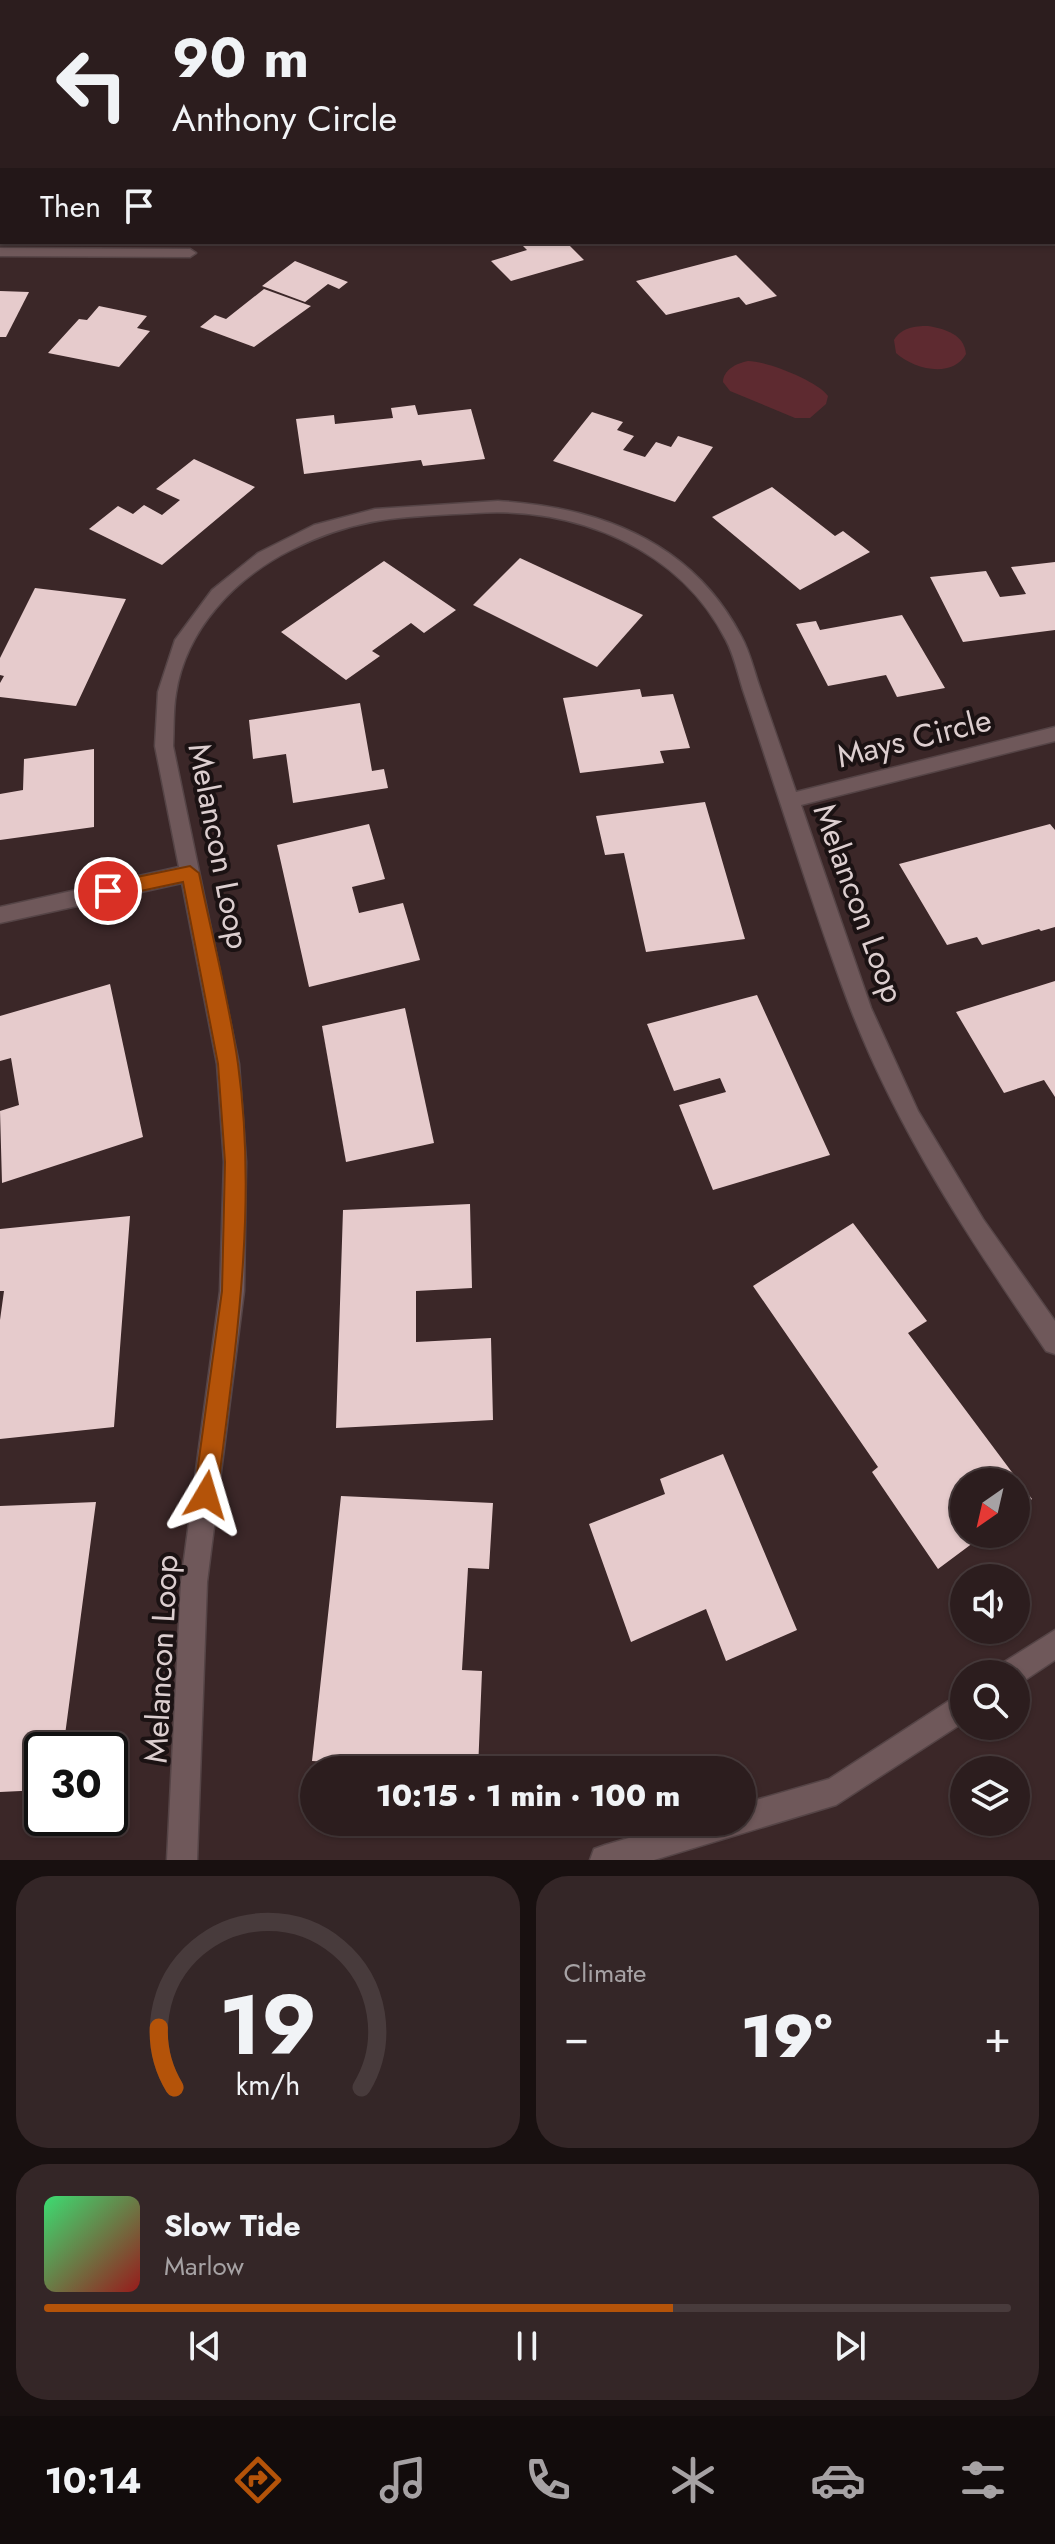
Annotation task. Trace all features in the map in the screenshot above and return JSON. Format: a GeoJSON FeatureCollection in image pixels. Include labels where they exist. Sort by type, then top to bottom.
{"type":"FeatureCollection","features":[{"type":"Feature","properties":{"kind":"street"},"geometry":{"type":"LineString","coordinates":[[0,252],[190,253]]}},
{"type":"Feature","properties":{"kind":"street","name":"Melancon Loop"},"geometry":{"type":"LineString","coordinates":[[182,1860],[194,1582],[232,1291],[235,1162],[228,1064],[164,746],[167,692],[183,640],[218,594],[264,557],[320,529],[375,514],[471,507],[544,509],[595,522],[645,544],[694,581],[734,638],[861,1008],[910,1118],[975,1227],[1055,1342]]}},
{"type":"Feature","properties":{"kind":"street","name":"Mays Circle"},"geometry":{"type":"LineString","coordinates":[[788,801],[1055,734]]}},
{"type":"Feature","properties":{"kind":"street"},"geometry":{"type":"LineString","coordinates":[[0,915],[190,873]]}},
{"type":"Feature","properties":{"kind":"street"},"geometry":{"type":"LineString","coordinates":[[1030,1661],[1055,1644]]}},
{"type":"Feature","properties":{"kind":"street"},"geometry":{"type":"LineString","coordinates":[[756,1815],[836,1791],[950,1714]]}},
{"type":"Feature","properties":{"kind":"street"},"geometry":{"type":"LineString","coordinates":[[605,1860],[685,1836]]}},
{"type":"Feature","properties":{"kind":"shaded area"},"geometry":{"type":"Polygon","coordinates":[[[928,326],[958,337],[966,354],[960,362],[952,367],[932,369],[903,359],[896,353],[894,340],[900,333],[913,327],[928,326]]]}},
{"type":"Feature","properties":{"kind":"shaded area"},"geometry":{"type":"Polygon","coordinates":[[[748,361],[779,368],[814,384],[828,396],[826,404],[810,418],[795,418],[730,391],[723,382],[725,374],[735,365],[748,361]]]}},
{"type":"Feature","properties":{"kind":"building"},"geometry":{"type":"Polygon","coordinates":[[[521,244],[568,244],[584,260],[511,281],[491,261],[527,250],[521,244]]]}},
{"type":"Feature","properties":{"kind":"building"},"geometry":{"type":"Polygon","coordinates":[[[736,255],[777,296],[746,305],[739,297],[666,315],[636,281],[736,255]]]}},
{"type":"Feature","properties":{"kind":"building"},"geometry":{"type":"Polygon","coordinates":[[[295,261],[348,282],[339,289],[328,284],[305,302],[262,286],[295,261]]]}},
{"type":"Feature","properties":{"kind":"building"},"geometry":{"type":"Polygon","coordinates":[[[264,289],[311,306],[254,347],[200,327],[215,315],[226,319],[264,289]]]}},
{"type":"Feature","properties":{"kind":"building"},"geometry":{"type":"Polygon","coordinates":[[[0,291],[29,292],[6,337],[0,337],[0,291]]]}},
{"type":"Feature","properties":{"kind":"building"},"geometry":{"type":"Polygon","coordinates":[[[99,306],[147,316],[137,328],[150,331],[119,367],[48,353],[79,319],[87,320],[99,306]]]}},
{"type":"Feature","properties":{"kind":"building"},"geometry":{"type":"Polygon","coordinates":[[[415,405],[418,415],[471,409],[485,459],[423,466],[421,460],[304,474],[296,419],[334,415],[335,424],[393,418],[391,408],[415,405]]]}},
{"type":"Feature","properties":{"kind":"building"},"geometry":{"type":"Polygon","coordinates":[[[592,412],[623,422],[617,430],[634,436],[623,450],[645,457],[656,442],[671,447],[678,436],[713,447],[675,502],[553,461],[592,412]]]}},
{"type":"Feature","properties":{"kind":"building"},"geometry":{"type":"Polygon","coordinates":[[[194,459],[255,487],[162,565],[89,529],[118,506],[133,514],[144,505],[162,515],[180,500],[156,489],[194,459]]]}},
{"type":"Feature","properties":{"kind":"building"},"geometry":{"type":"Polygon","coordinates":[[[772,487],[835,536],[843,531],[870,552],[800,590],[712,517],[772,487]]]}},
{"type":"Feature","properties":{"kind":"building"},"geometry":{"type":"Polygon","coordinates":[[[520,558],[643,615],[597,667],[473,605],[520,558]]]}},
{"type":"Feature","properties":{"kind":"building"},"geometry":{"type":"Polygon","coordinates":[[[384,561],[456,610],[424,633],[411,623],[372,651],[380,656],[346,680],[281,632],[384,561]]]}},
{"type":"Feature","properties":{"kind":"building"},"geometry":{"type":"Polygon","coordinates":[[[1055,562],[1055,630],[963,642],[930,577],[986,571],[1000,597],[1026,594],[1011,567],[1055,562]]]}},
{"type":"Feature","properties":{"kind":"building"},"geometry":{"type":"Polygon","coordinates":[[[35,588],[126,599],[76,706],[0,697],[0,683],[4,676],[0,675],[0,658],[35,588]]]}},
{"type":"Feature","properties":{"kind":"building"},"geometry":{"type":"Polygon","coordinates":[[[902,615],[945,688],[897,697],[886,675],[828,686],[796,624],[816,621],[820,630],[902,615]]]}},
{"type":"Feature","properties":{"kind":"building"},"geometry":{"type":"Polygon","coordinates":[[[640,689],[642,697],[673,694],[690,748],[660,751],[664,763],[580,773],[563,698],[640,689]]]}},
{"type":"Feature","properties":{"kind":"building"},"geometry":{"type":"Polygon","coordinates":[[[360,703],[372,771],[384,769],[388,788],[293,803],[286,754],[253,759],[249,720],[360,703]]]}},
{"type":"Feature","properties":{"kind":"building"},"geometry":{"type":"Polygon","coordinates":[[[94,749],[94,827],[0,840],[0,794],[23,790],[24,759],[94,749]]]}},
{"type":"Feature","properties":{"kind":"building"},"geometry":{"type":"Polygon","coordinates":[[[705,802],[745,939],[646,952],[624,853],[605,855],[596,816],[705,802]]]}},
{"type":"Feature","properties":{"kind":"building"},"geometry":{"type":"Polygon","coordinates":[[[369,824],[385,879],[352,887],[359,913],[403,903],[420,960],[309,987],[277,845],[369,824]]]}},
{"type":"Feature","properties":{"kind":"building"},"geometry":{"type":"Polygon","coordinates":[[[1050,824],[1055,830],[1055,927],[982,945],[977,937],[947,945],[899,864],[1050,824]]]}},
{"type":"Feature","properties":{"kind":"building"},"geometry":{"type":"Polygon","coordinates":[[[1055,981],[1055,1097],[1044,1080],[1004,1093],[956,1012],[1055,981]]]}},
{"type":"Feature","properties":{"kind":"building"},"geometry":{"type":"Polygon","coordinates":[[[110,984],[143,1137],[2,1183],[0,1111],[19,1105],[11,1058],[0,1061],[0,1016],[110,984]]]}},
{"type":"Feature","properties":{"kind":"building"},"geometry":{"type":"Polygon","coordinates":[[[757,995],[830,1155],[713,1190],[679,1105],[726,1092],[720,1078],[674,1091],[647,1024],[757,995]]]}},
{"type":"Feature","properties":{"kind":"building"},"geometry":{"type":"Polygon","coordinates":[[[405,1008],[434,1143],[346,1162],[322,1026],[405,1008]]]}},
{"type":"Feature","properties":{"kind":"building"},"geometry":{"type":"Polygon","coordinates":[[[470,1204],[472,1288],[416,1291],[416,1342],[491,1338],[493,1420],[336,1428],[343,1210],[470,1204]]]}},
{"type":"Feature","properties":{"kind":"building"},"geometry":{"type":"Polygon","coordinates":[[[130,1216],[114,1427],[0,1439],[0,1320],[4,1291],[0,1291],[0,1229],[130,1216]]]}},
{"type":"Feature","properties":{"kind":"building"},"geometry":{"type":"Polygon","coordinates":[[[853,1223],[927,1321],[908,1333],[1009,1468],[950,1468],[950,1548],[966,1548],[938,1569],[872,1472],[878,1467],[753,1286],[853,1223]]]}},
{"type":"Feature","properties":{"kind":"building"},"geometry":{"type":"Polygon","coordinates":[[[723,1454],[797,1630],[726,1661],[706,1609],[631,1642],[589,1524],[665,1494],[660,1479],[723,1454]]]}},
{"type":"Feature","properties":{"kind":"building"},"geometry":{"type":"Polygon","coordinates":[[[341,1496],[493,1503],[489,1569],[468,1568],[462,1670],[482,1671],[479,1756],[313,1756],[341,1496]]]}},
{"type":"Feature","properties":{"kind":"building"},"geometry":{"type":"Polygon","coordinates":[[[96,1502],[65,1732],[24,1732],[24,1791],[0,1792],[0,1506],[96,1502]]]}},
{"type":"Feature","properties":{"kind":"route"},"geometry":{"type":"LineString","coordinates":[[108,891],[190,873],[228,1064],[235,1162],[232,1291],[206,1495]]}}]}
